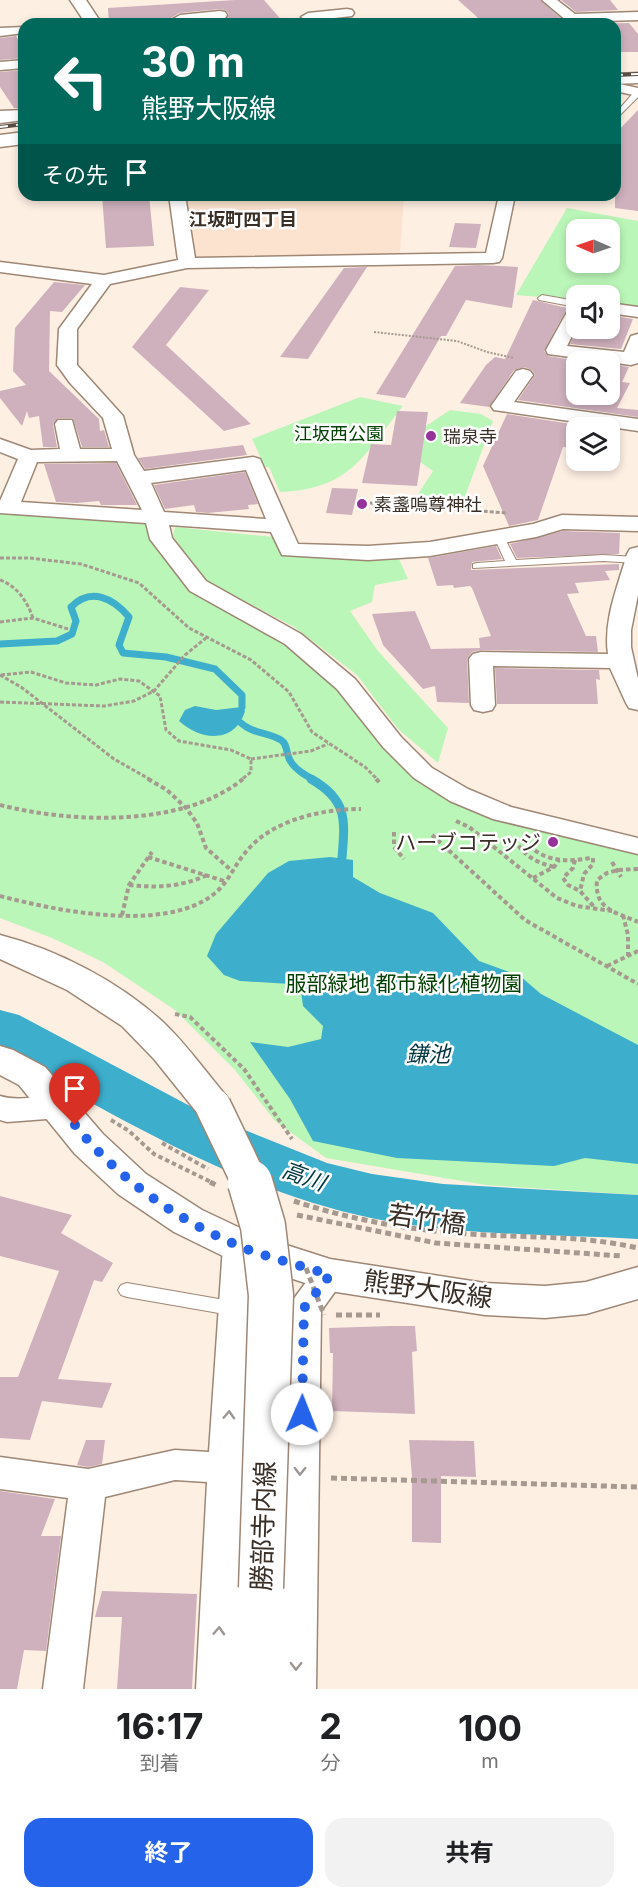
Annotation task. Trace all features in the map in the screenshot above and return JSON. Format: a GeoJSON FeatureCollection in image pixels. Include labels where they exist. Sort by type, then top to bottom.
{"type":"FeatureCollection","features":[{"type":"Feature","properties":{"kind":"main road"},"geometry":{"type":"LineString","coordinates":[[78,0],[90,18]]}},
{"type":"Feature","properties":{"kind":"main road"},"geometry":{"type":"LineString","coordinates":[[621,62],[638,62]]}},
{"type":"Feature","properties":{"kind":"main road"},"geometry":{"type":"LineString","coordinates":[[621,68],[638,67]]}},
{"type":"Feature","properties":{"kind":"main road"},"geometry":{"type":"LineString","coordinates":[[621,79],[638,78]]}},
{"type":"Feature","properties":{"kind":"main road"},"geometry":{"type":"LineString","coordinates":[[621,85],[638,83]]}},
{"type":"Feature","properties":{"kind":"main road"},"geometry":{"type":"LineString","coordinates":[[0,110],[18,108]]}},
{"type":"Feature","properties":{"kind":"main road"},"geometry":{"type":"LineString","coordinates":[[0,117],[18,116]]}},
{"type":"Feature","properties":{"kind":"main road"},"geometry":{"type":"LineString","coordinates":[[0,132],[18,130]]}},
{"type":"Feature","properties":{"kind":"main road"},"geometry":{"type":"LineString","coordinates":[[0,141],[18,139]]}},
{"type":"Feature","properties":{"kind":"main road","name":"勝部寺内線"},"geometry":{"type":"LineString","coordinates":[[0,946],[73,979],[122,1007],[149,1031],[174,1056],[213,1106],[253,1189],[268,1257],[271,1295],[258,1689]]}},
{"type":"Feature","properties":{"kind":"main road","name":"熊野大阪線"},"geometry":{"type":"LineString","coordinates":[[0,1059],[32,1076],[89,1144],[132,1184],[188,1221],[330,1288],[545,1302],[586,1298],[633,1270]]}},
{"type":"Feature","properties":{"kind":"street"},"geometry":{"type":"LineString","coordinates":[[207,0],[222,18]]}},
{"type":"Feature","properties":{"kind":"street"},"geometry":{"type":"LineString","coordinates":[[549,0],[572,18]]}},
{"type":"Feature","properties":{"kind":"street"},"geometry":{"type":"LineString","coordinates":[[308,16],[341,4],[352,18]]}},
{"type":"Feature","properties":{"kind":"street"},"geometry":{"type":"LineString","coordinates":[[614,6],[633,16]]}},
{"type":"Feature","properties":{"kind":"street"},"geometry":{"type":"LineString","coordinates":[[0,32],[18,30]]}},
{"type":"Feature","properties":{"kind":"street"},"geometry":{"type":"LineString","coordinates":[[0,66],[18,64]]}},
{"type":"Feature","properties":{"kind":"street"},"geometry":{"type":"LineString","coordinates":[[621,88],[638,93]]}},
{"type":"Feature","properties":{"kind":"street"},"geometry":{"type":"LineString","coordinates":[[178,201],[187,263]]}},
{"type":"Feature","properties":{"kind":"street"},"geometry":{"type":"LineString","coordinates":[[0,267],[104,280],[187,263],[493,258],[506,201]]}},
{"type":"Feature","properties":{"kind":"street"},"geometry":{"type":"LineString","coordinates":[[104,280],[68,329],[67,365],[77,379],[113,416],[124,455],[138,478],[156,518],[161,538],[198,586],[292,639],[346,684],[392,742],[423,773],[459,795],[502,813],[638,846]]}},
{"type":"Feature","properties":{"kind":"street"},"geometry":{"type":"LineString","coordinates":[[620,310],[638,312]]}},
{"type":"Feature","properties":{"kind":"street"},"geometry":{"type":"LineString","coordinates":[[566,330],[555,350],[631,359],[638,340]]}},
{"type":"Feature","properties":{"kind":"street"},"geometry":{"type":"LineString","coordinates":[[521,367],[501,406],[638,425]]}},
{"type":"Feature","properties":{"kind":"street"},"geometry":{"type":"LineString","coordinates":[[65,423],[71,455]]}},
{"type":"Feature","properties":{"kind":"street"},"geometry":{"type":"LineString","coordinates":[[0,445],[29,456],[124,455]]}},
{"type":"Feature","properties":{"kind":"street"},"geometry":{"type":"LineString","coordinates":[[29,456],[4,507],[280,526]]}},
{"type":"Feature","properties":{"kind":"street"},"geometry":{"type":"LineString","coordinates":[[138,478],[253,463],[290,550],[368,553],[420,550],[499,537],[562,522],[638,524]]}},
{"type":"Feature","properties":{"kind":"street"},"geometry":{"type":"LineString","coordinates":[[637,557],[618,630],[619,661],[638,703]]}},
{"type":"Feature","properties":{"kind":"street"},"geometry":{"type":"LineString","coordinates":[[483,705],[481,659],[619,661]]}},
{"type":"Feature","properties":{"kind":"street"},"geometry":{"type":"LineString","coordinates":[[0,1107],[8,1112],[60,1107]]}},
{"type":"Feature","properties":{"kind":"street"},"geometry":{"type":"LineString","coordinates":[[216,1689],[226,1468],[240,1246]]}},
{"type":"Feature","properties":{"kind":"street"},"geometry":{"type":"LineString","coordinates":[[296,1689],[304,1308],[330,1288]]}},
{"type":"Feature","properties":{"kind":"street"},"geometry":{"type":"LineString","coordinates":[[0,1473],[88,1485],[175,1465],[226,1468]]}},
{"type":"Feature","properties":{"kind":"street"},"geometry":{"type":"LineString","coordinates":[[63,1689],[88,1485]]}},
{"type":"Feature","properties":{"kind":"lane"},"geometry":{"type":"LineString","coordinates":[[621,111],[638,93]]}},
{"type":"Feature","properties":{"kind":"lane"},"geometry":{"type":"LineString","coordinates":[[542,298],[566,302]]}},
{"type":"Feature","properties":{"kind":"lane"},"geometry":{"type":"LineString","coordinates":[[499,537],[512,564]]}},
{"type":"Feature","properties":{"kind":"lane"},"geometry":{"type":"LineString","coordinates":[[477,566],[637,557]]}},
{"type":"Feature","properties":{"kind":"lane"},"geometry":{"type":"LineString","coordinates":[[127,1290],[236,1309]]}},
{"type":"Feature","properties":{"kind":"path"},"geometry":{"type":"LineString","coordinates":[[374,332],[458,341],[521,367]]}},
{"type":"Feature","properties":{"kind":"path"},"geometry":{"type":"LineString","coordinates":[[370,503],[438,510],[509,513]]}},
{"type":"Feature","properties":{"kind":"path"},"geometry":{"type":"LineString","coordinates":[[0,558],[29,558],[81,564],[139,583],[189,628],[251,660],[289,692],[312,732],[365,767],[380,783]]}},
{"type":"Feature","properties":{"kind":"path"},"geometry":{"type":"LineString","coordinates":[[0,580],[7,582],[29,605],[33,618]]}},
{"type":"Feature","properties":{"kind":"path"},"geometry":{"type":"LineString","coordinates":[[0,622],[33,618],[68,629]]}},
{"type":"Feature","properties":{"kind":"path"},"geometry":{"type":"LineString","coordinates":[[0,702],[104,706],[134,701],[154,691],[185,655],[206,638]]}},
{"type":"Feature","properties":{"kind":"path"},"geometry":{"type":"LineString","coordinates":[[0,675],[31,672],[66,683],[96,685],[120,679],[139,681],[160,696],[166,730],[179,741],[231,750],[251,759],[311,751],[328,744]]}},
{"type":"Feature","properties":{"kind":"path"},"geometry":{"type":"LineString","coordinates":[[0,675],[44,704],[114,759],[167,790],[186,808],[197,823],[206,848],[231,870]]}},
{"type":"Feature","properties":{"kind":"path"},"geometry":{"type":"LineString","coordinates":[[0,805],[36,814],[111,817],[186,808],[241,783],[251,772],[251,759]]}},
{"type":"Feature","properties":{"kind":"path"},"geometry":{"type":"LineString","coordinates":[[0,896],[31,905],[89,914],[156,915],[186,909],[214,895],[250,846],[288,821],[331,808],[361,809]]}},
{"type":"Feature","properties":{"kind":"path"},"geometry":{"type":"LineString","coordinates":[[451,819],[469,828],[556,898],[577,906],[623,914],[638,922]]}},
{"type":"Feature","properties":{"kind":"path"},"geometry":{"type":"LineString","coordinates":[[394,832],[391,842],[394,850],[404,859]]}},
{"type":"Feature","properties":{"kind":"path"},"geometry":{"type":"LineString","coordinates":[[432,835],[525,920],[638,984]]}},
{"type":"Feature","properties":{"kind":"path"},"geometry":{"type":"LineString","coordinates":[[514,836],[516,844],[532,859],[554,867]]}},
{"type":"Feature","properties":{"kind":"path"},"geometry":{"type":"LineString","coordinates":[[122,915],[129,885],[152,852]]}},
{"type":"Feature","properties":{"kind":"path"},"geometry":{"type":"LineString","coordinates":[[148,857],[224,881]]}},
{"type":"Feature","properties":{"kind":"path"},"geometry":{"type":"LineString","coordinates":[[580,891],[584,874],[593,864],[593,857]]}},
{"type":"Feature","properties":{"kind":"path"},"geometry":{"type":"LineString","coordinates":[[532,878],[554,867],[559,860]]}},
{"type":"Feature","properties":{"kind":"path"},"geometry":{"type":"LineString","coordinates":[[575,860],[573,868],[563,878],[568,885],[580,891],[597,909]]}},
{"type":"Feature","properties":{"kind":"path"},"geometry":{"type":"LineString","coordinates":[[612,911],[596,897],[597,880],[607,873],[618,870],[638,869]]}},
{"type":"Feature","properties":{"kind":"path"},"geometry":{"type":"LineString","coordinates":[[618,870],[621,877]]}},
{"type":"Feature","properties":{"kind":"path"},"geometry":{"type":"LineString","coordinates":[[129,885],[172,888],[191,884],[207,875]]}},
{"type":"Feature","properties":{"kind":"path"},"geometry":{"type":"LineString","coordinates":[[623,914],[628,935],[628,956]]}},
{"type":"Feature","properties":{"kind":"path"},"geometry":{"type":"LineString","coordinates":[[606,966],[638,951]]}},
{"type":"Feature","properties":{"kind":"path"},"geometry":{"type":"LineString","coordinates":[[173,1014],[190,1017],[244,1069],[292,1139]]}},
{"type":"Feature","properties":{"kind":"path"},"geometry":{"type":"LineString","coordinates":[[162,1143],[218,1173]]}},
{"type":"Feature","properties":{"kind":"path"},"geometry":{"type":"LineString","coordinates":[[154,1154],[216,1186]]}},
{"type":"Feature","properties":{"kind":"path"},"geometry":{"type":"LineString","coordinates":[[283,1197],[305,1205],[392,1225],[468,1234],[565,1238],[624,1244],[638,1248]]}},
{"type":"Feature","properties":{"kind":"path","name":"若竹橋"},"geometry":{"type":"LineString","coordinates":[[295,1215],[392,1235],[456,1245],[566,1250],[633,1270]]}},
{"type":"Feature","properties":{"kind":"path"},"geometry":{"type":"LineString","coordinates":[[330,1288],[322,1315],[391,1315]]}},
{"type":"Feature","properties":{"kind":"path"},"geometry":{"type":"LineString","coordinates":[[300,1477],[638,1487]]}},
{"type":"Feature","properties":{"kind":"shaded area"},"geometry":{"type":"Polygon","coordinates":[[[184,201],[404,201],[400,254],[201,260],[192,257],[184,201]]]}},
{"type":"Feature","properties":{"kind":"green space"},"geometry":{"type":"Polygon","coordinates":[[[567,208],[638,221],[638,308],[620,306],[620,285],[566,285],[566,299],[516,295],[567,208]]]}},
{"type":"Feature","properties":{"kind":"green space","name":"江坂西公園"},"geometry":{"type":"Polygon","coordinates":[[[360,397],[403,406],[365,454],[340,477],[304,489],[280,492],[269,467],[265,467],[252,439],[360,397]]]}},
{"type":"Feature","properties":{"kind":"green space"},"geometry":{"type":"Polygon","coordinates":[[[450,410],[481,414],[493,421],[464,499],[436,499],[418,494],[433,471],[410,455],[405,440],[450,410]]]}},
{"type":"Feature","properties":{"kind":"green space","name":"服部緑地 都市緑化植物園"},"geometry":{"type":"Polygon","coordinates":[[[0,513],[147,522],[153,542],[282,639],[339,691],[378,743],[412,776],[448,799],[496,820],[638,855],[638,1195],[486,1185],[326,1158],[275,1121],[235,1070],[175,1010],[103,962],[52,938],[0,918],[0,513]]]}},
{"type":"Feature","properties":{"kind":"green space"},"geometry":{"type":"Polygon","coordinates":[[[175,527],[274,537],[283,555],[398,557],[408,579],[375,585],[372,602],[350,611],[378,651],[448,728],[438,763],[398,729],[357,675],[294,627],[204,580],[173,536],[175,527]]]}},
{"type":"Feature","properties":{"kind":"water"},"geometry":{"type":"Polygon","coordinates":[[[195,706],[216,710],[242,707],[245,711],[234,729],[216,736],[197,733],[179,721],[185,710],[195,706]]]}},
{"type":"Feature","properties":{"kind":"water","name":"鎌池"},"geometry":{"type":"Polygon","coordinates":[[[330,857],[353,860],[353,877],[380,893],[433,913],[479,961],[520,976],[541,994],[638,1045],[638,1164],[585,1158],[554,1166],[397,1158],[313,1141],[290,1099],[250,1042],[288,1047],[321,1039],[323,1026],[303,1006],[301,991],[290,984],[240,981],[224,975],[207,956],[216,934],[268,873],[289,861],[330,857]]]}},
{"type":"Feature","properties":{"kind":"building"},"geometry":{"type":"Polygon","coordinates":[[[264,0],[280,18],[226,18],[229,14],[220,9],[179,13],[171,18],[109,18],[108,8],[264,0]]]}},
{"type":"Feature","properties":{"kind":"building"},"geometry":{"type":"Polygon","coordinates":[[[458,0],[540,0],[560,18],[478,18],[458,0]]]}},
{"type":"Feature","properties":{"kind":"building"},"geometry":{"type":"Polygon","coordinates":[[[561,0],[610,0],[618,10],[576,12],[561,0]]]}},
{"type":"Feature","properties":{"kind":"building"},"geometry":{"type":"Polygon","coordinates":[[[621,23],[629,23],[638,34],[638,52],[621,52],[621,23]]]}},
{"type":"Feature","properties":{"kind":"building"},"geometry":{"type":"Polygon","coordinates":[[[16,36],[18,58],[0,60],[0,38],[16,36]]]}},
{"type":"Feature","properties":{"kind":"building"},"geometry":{"type":"Polygon","coordinates":[[[18,70],[18,108],[14,108],[0,87],[0,72],[18,70]]]}},
{"type":"Feature","properties":{"kind":"building"},"geometry":{"type":"Polygon","coordinates":[[[638,110],[638,211],[615,208],[615,201],[621,201],[621,128],[638,110]]]}},
{"type":"Feature","properties":{"kind":"building"},"geometry":{"type":"Polygon","coordinates":[[[102,201],[150,201],[154,246],[106,248],[102,201]]]}},
{"type":"Feature","properties":{"kind":"building"},"geometry":{"type":"Polygon","coordinates":[[[455,223],[481,224],[476,248],[449,247],[455,223]]]}},
{"type":"Feature","properties":{"kind":"building"},"geometry":{"type":"Polygon","coordinates":[[[455,266],[518,267],[512,308],[466,300],[446,336],[441,336],[405,398],[376,394],[455,266]]]}},
{"type":"Feature","properties":{"kind":"building"},"geometry":{"type":"Polygon","coordinates":[[[367,267],[308,359],[280,357],[344,268],[367,267]]]}},
{"type":"Feature","properties":{"kind":"building"},"geometry":{"type":"Polygon","coordinates":[[[54,282],[85,285],[62,312],[50,311],[49,371],[99,419],[100,431],[104,430],[109,447],[82,447],[73,418],[58,418],[53,424],[57,447],[43,447],[39,416],[29,418],[27,411],[22,426],[0,398],[0,391],[26,385],[13,371],[15,328],[54,282]]]}},
{"type":"Feature","properties":{"kind":"building"},"geometry":{"type":"Polygon","coordinates":[[[180,287],[209,290],[166,345],[251,424],[224,431],[132,347],[180,287]]]}},
{"type":"Feature","properties":{"kind":"building"},"geometry":{"type":"Polygon","coordinates":[[[533,300],[566,308],[544,351],[548,356],[566,359],[566,405],[619,405],[617,408],[638,410],[638,417],[518,400],[535,375],[532,370],[524,367],[514,370],[489,407],[460,403],[486,365],[495,357],[505,359],[533,300]]]}},
{"type":"Feature","properties":{"kind":"building"},"geometry":{"type":"Polygon","coordinates":[[[620,317],[633,319],[621,349],[570,344],[572,339],[620,339],[620,317]]]}},
{"type":"Feature","properties":{"kind":"building"},"geometry":{"type":"Polygon","coordinates":[[[620,366],[629,367],[622,382],[630,383],[620,402],[620,366]]]}},
{"type":"Feature","properties":{"kind":"building"},"geometry":{"type":"Polygon","coordinates":[[[397,411],[428,412],[417,486],[362,483],[371,444],[391,445],[397,411]]]}},
{"type":"Feature","properties":{"kind":"building"},"geometry":{"type":"Polygon","coordinates":[[[507,414],[566,423],[566,447],[563,447],[538,520],[509,526],[483,466],[507,414]]]}},
{"type":"Feature","properties":{"kind":"building"},"geometry":{"type":"Polygon","coordinates":[[[243,445],[247,455],[145,469],[138,458],[243,445]]]}},
{"type":"Feature","properties":{"kind":"building"},"geometry":{"type":"Polygon","coordinates":[[[116,463],[137,505],[101,505],[99,501],[56,502],[44,464],[116,463]]]}},
{"type":"Feature","properties":{"kind":"building"},"geometry":{"type":"Polygon","coordinates":[[[245,472],[258,504],[248,505],[249,509],[208,513],[196,512],[194,505],[165,509],[154,485],[245,472]]]}},
{"type":"Feature","properties":{"kind":"building"},"geometry":{"type":"Polygon","coordinates":[[[332,488],[358,489],[352,515],[326,513],[332,488]]]}},
{"type":"Feature","properties":{"kind":"building"},"geometry":{"type":"Polygon","coordinates":[[[563,531],[620,533],[619,554],[517,558],[510,544],[563,531]]]}},
{"type":"Feature","properties":{"kind":"building"},"geometry":{"type":"Polygon","coordinates":[[[496,546],[502,559],[472,562],[471,570],[619,564],[619,570],[605,571],[610,580],[575,583],[579,593],[567,594],[586,636],[596,636],[598,652],[481,650],[472,652],[467,659],[469,703],[437,702],[435,686],[423,689],[383,645],[372,614],[415,611],[431,649],[480,648],[479,638],[491,636],[472,588],[470,586],[454,588],[453,585],[437,586],[428,558],[496,546]]]}},
{"type":"Feature","properties":{"kind":"building"},"geometry":{"type":"Polygon","coordinates":[[[495,668],[599,670],[600,680],[596,679],[598,704],[497,704],[495,668]]]}},
{"type":"Feature","properties":{"kind":"building"},"geometry":{"type":"Polygon","coordinates":[[[0,1196],[72,1215],[61,1233],[113,1263],[102,1282],[94,1280],[58,1379],[112,1383],[102,1408],[42,1401],[30,1440],[0,1438],[0,1377],[18,1377],[59,1271],[0,1256],[0,1196]]]}},
{"type":"Feature","properties":{"kind":"building"},"geometry":{"type":"Polygon","coordinates":[[[415,1326],[417,1351],[412,1352],[415,1414],[332,1411],[333,1353],[330,1353],[329,1328],[415,1326]]]}},
{"type":"Feature","properties":{"kind":"building"},"geometry":{"type":"Polygon","coordinates":[[[86,1440],[105,1440],[102,1464],[88,1467],[77,1465],[86,1440]]]}},
{"type":"Feature","properties":{"kind":"building"},"geometry":{"type":"Polygon","coordinates":[[[409,1440],[474,1441],[476,1477],[441,1476],[441,1543],[412,1542],[412,1477],[409,1440]]]}},
{"type":"Feature","properties":{"kind":"building"},"geometry":{"type":"Polygon","coordinates":[[[0,1491],[55,1499],[41,1536],[61,1536],[46,1651],[24,1650],[17,1689],[0,1689],[0,1491]]]}},
{"type":"Feature","properties":{"kind":"building"},"geometry":{"type":"Polygon","coordinates":[[[102,1591],[197,1594],[192,1689],[117,1689],[122,1617],[95,1617],[102,1591]]]}},
{"type":"Feature","properties":{"kind":"waterway"},"geometry":{"type":"LineString","coordinates":[[0,644],[57,641],[72,634],[76,621],[71,607],[86,597],[102,597],[123,610],[129,617],[119,645],[123,653],[166,657],[215,669],[242,695],[242,707]]}},
{"type":"Feature","properties":{"kind":"waterway"},"geometry":{"type":"LineString","coordinates":[[241,723],[250,729],[281,740],[285,744],[293,765],[314,780]]}},
{"type":"Feature","properties":{"kind":"waterway"},"geometry":{"type":"LineString","coordinates":[[311,779],[332,795],[342,812],[344,833],[342,858]]}},
{"type":"Feature","properties":{"kind":"waterway","name":"高川"},"geometry":{"type":"LineString","coordinates":[[0,1028],[184,1128],[313,1181],[372,1196],[443,1206],[638,1217]]}},
{"type":"Feature","properties":{"kind":"railway"},"geometry":{"type":"LineString","coordinates":[[621,75],[638,74]]}},
{"type":"Feature","properties":{"kind":"railway"},"geometry":{"type":"LineString","coordinates":[[0,127],[18,125]]}},
{"type":"Feature","properties":{"kind":"place","name":"瑞泉寺"},"geometry":{"type":"Point","coordinates":[431,436]}},
{"type":"Feature","properties":{"kind":"place","name":"素盞嗚尊神社"},"geometry":{"type":"Point","coordinates":[362,504]}},
{"type":"Feature","properties":{"kind":"place","name":"ハーブコテッジ"},"geometry":{"type":"Point","coordinates":[553,842]}},
{"type":"Feature","properties":{"kind":"district","name":"江坂町四丁目"},"geometry":{"type":"Point","coordinates":[243,219]}},
{"type":"Feature","properties":{"kind":"route"},"geometry":{"type":"LineString","coordinates":[[75,1125],[89,1144],[132,1184],[188,1221],[240,1246],[330,1275],[304,1308],[302,1414]]}}]}
